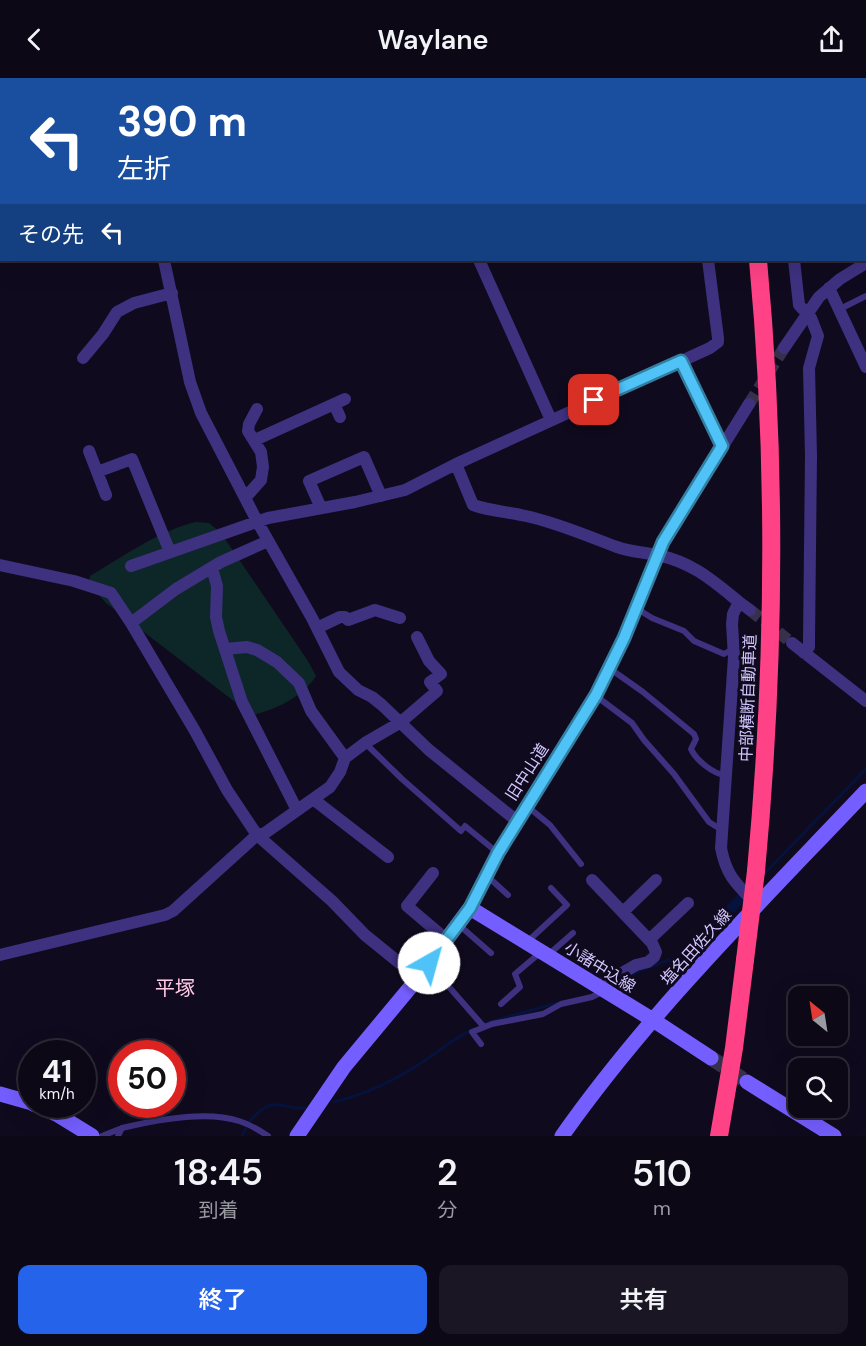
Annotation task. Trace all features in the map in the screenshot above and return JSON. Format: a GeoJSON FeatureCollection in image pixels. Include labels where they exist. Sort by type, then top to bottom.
{"type":"FeatureCollection","features":[{"type":"Feature","properties":{"kind":"highway","name":"中部横断自動車道"},"geometry":{"type":"LineString","coordinates":[[719,1136],[734,1048],[756,870],[770,695],[772,499],[766,362],[758,261]]}},
{"type":"Feature","properties":{"kind":"main road","name":"塩名田佐久線"},"geometry":{"type":"LineString","coordinates":[[562,1136],[587,1101],[653,1020],[866,791]]}},
{"type":"Feature","properties":{"kind":"main road","name":"旧中山道"},"geometry":{"type":"LineString","coordinates":[[297,1136],[344,1067],[418,978],[470,908]]}},
{"type":"Feature","properties":{"kind":"main road","name":"小諸中込線"},"geometry":{"type":"LineString","coordinates":[[470,908],[711,1058]]}},
{"type":"Feature","properties":{"kind":"main road"},"geometry":{"type":"LineString","coordinates":[[747,1082],[834,1136]]}},
{"type":"Feature","properties":{"kind":"main road"},"geometry":{"type":"LineString","coordinates":[[0,1094],[18,1100]]}},
{"type":"Feature","properties":{"kind":"main road"},"geometry":{"type":"LineString","coordinates":[[63,1118],[92,1136]]}},
{"type":"Feature","properties":{"kind":"street"},"geometry":{"type":"LineString","coordinates":[[164,261],[194,396],[201,413],[336,666],[346,681],[372,697],[429,750],[517,820]]}},
{"type":"Feature","properties":{"kind":"street"},"geometry":{"type":"LineString","coordinates":[[479,261],[551,420]]}},
{"type":"Feature","properties":{"kind":"street"},"geometry":{"type":"LineString","coordinates":[[131,566],[257,521],[405,490],[456,464],[710,348],[718,342],[708,261]]}},
{"type":"Feature","properties":{"kind":"street"},"geometry":{"type":"LineString","coordinates":[[794,261],[799,305],[816,327],[818,336],[809,368],[810,640],[809,647],[804,653]]}},
{"type":"Feature","properties":{"kind":"street"},"geometry":{"type":"LineString","coordinates":[[784,348],[819,297],[866,263]]}},
{"type":"Feature","properties":{"kind":"street"},"geometry":{"type":"LineString","coordinates":[[829,288],[866,367]]}},
{"type":"Feature","properties":{"kind":"street"},"geometry":{"type":"LineString","coordinates":[[83,358],[103,334],[117,312],[134,303],[172,293]]}},
{"type":"Feature","properties":{"kind":"street"},"geometry":{"type":"LineString","coordinates":[[681,361],[722,446]]}},
{"type":"Feature","properties":{"kind":"street"},"geometry":{"type":"LineString","coordinates":[[255,440],[339,401],[340,417]]}},
{"type":"Feature","properties":{"kind":"street","name":"旧中山道"},"geometry":{"type":"LineString","coordinates":[[470,908],[517,820],[596,695],[636,608],[657,555],[694,489],[749,404]]}},
{"type":"Feature","properties":{"kind":"street"},"geometry":{"type":"LineString","coordinates":[[245,498],[261,480],[263,467],[261,452],[248,430],[257,409]]}},
{"type":"Feature","properties":{"kind":"street"},"geometry":{"type":"LineString","coordinates":[[89,450],[106,495]]}},
{"type":"Feature","properties":{"kind":"street"},"geometry":{"type":"LineString","coordinates":[[321,508],[309,481],[364,457],[381,496]]}},
{"type":"Feature","properties":{"kind":"street"},"geometry":{"type":"LineString","coordinates":[[97,472],[132,459],[170,552]]}},
{"type":"Feature","properties":{"kind":"street"},"geometry":{"type":"LineString","coordinates":[[456,464],[473,505],[571,528],[632,552],[657,555],[690,565],[750,610]]}},
{"type":"Feature","properties":{"kind":"street"},"geometry":{"type":"LineString","coordinates":[[131,623],[176,589],[221,562],[268,541]]}},
{"type":"Feature","properties":{"kind":"street"},"geometry":{"type":"LineString","coordinates":[[0,565],[74,581],[111,593],[195,730],[227,790],[257,835],[332,901],[365,935],[418,978]]}},
{"type":"Feature","properties":{"kind":"street"},"geometry":{"type":"LineString","coordinates":[[212,568],[217,586],[216,617],[242,702],[297,810]]}},
{"type":"Feature","properties":{"kind":"street"},"geometry":{"type":"LineString","coordinates":[[739,602],[733,614],[721,848],[726,869],[739,887],[758,906]]}},
{"type":"Feature","properties":{"kind":"street"},"geometry":{"type":"LineString","coordinates":[[317,628],[340,616],[348,620],[375,610],[400,618]]}},
{"type":"Feature","properties":{"kind":"street"},"geometry":{"type":"LineString","coordinates":[[0,955],[165,915],[173,911],[257,835],[265,833],[330,787],[340,772],[345,758],[400,722],[437,691],[430,682],[441,674],[429,661],[417,637]]}},
{"type":"Feature","properties":{"kind":"street"},"geometry":{"type":"LineString","coordinates":[[792,643],[866,701]]}},
{"type":"Feature","properties":{"kind":"street"},"geometry":{"type":"LineString","coordinates":[[225,649],[247,647],[277,662],[299,683],[311,711],[345,758]]}},
{"type":"Feature","properties":{"kind":"street"},"geometry":{"type":"LineString","coordinates":[[313,799],[388,857]]}},
{"type":"Feature","properties":{"kind":"street"},"geometry":{"type":"LineString","coordinates":[[433,873],[407,906],[447,939]]}},
{"type":"Feature","properties":{"kind":"street"},"geometry":{"type":"LineString","coordinates":[[591,880],[649,940],[656,952],[654,957],[601,989]]}},
{"type":"Feature","properties":{"kind":"street"},"geometry":{"type":"LineString","coordinates":[[622,912],[656,880]]}},
{"type":"Feature","properties":{"kind":"street"},"geometry":{"type":"LineString","coordinates":[[649,940],[687,903]]}},
{"type":"Feature","properties":{"kind":"lane"},"geometry":{"type":"LineString","coordinates":[[839,309],[866,296]]}},
{"type":"Feature","properties":{"kind":"lane"},"geometry":{"type":"LineString","coordinates":[[636,608],[652,618],[684,631],[694,641],[724,654],[733,648]]}},
{"type":"Feature","properties":{"kind":"lane"},"geometry":{"type":"LineString","coordinates":[[609,668],[643,692],[694,734],[696,739],[691,749],[693,754],[717,774],[725,775]]}},
{"type":"Feature","properties":{"kind":"lane"},"geometry":{"type":"LineString","coordinates":[[596,695],[632,723],[674,774],[709,822],[717,827],[722,826]]}},
{"type":"Feature","properties":{"kind":"lane"},"geometry":{"type":"LineString","coordinates":[[365,743],[461,831],[465,826],[498,853]]}},
{"type":"Feature","properties":{"kind":"lane"},"geometry":{"type":"LineString","coordinates":[[527,806],[550,825],[581,864]]}},
{"type":"Feature","properties":{"kind":"lane"},"geometry":{"type":"LineString","coordinates":[[486,875],[508,895]]}},
{"type":"Feature","properties":{"kind":"lane"},"geometry":{"type":"LineString","coordinates":[[527,943],[567,906],[551,888]]}},
{"type":"Feature","properties":{"kind":"lane"},"geometry":{"type":"LineString","coordinates":[[459,925],[491,954]]}},
{"type":"Feature","properties":{"kind":"lane"},"geometry":{"type":"LineString","coordinates":[[501,1004],[520,987],[515,974],[573,933]]}},
{"type":"Feature","properties":{"kind":"lane"},"geometry":{"type":"LineString","coordinates":[[429,963],[484,1027]]}},
{"type":"Feature","properties":{"kind":"lane"},"geometry":{"type":"LineString","coordinates":[[481,1044],[472,1032],[484,1027],[543,1014],[561,1004],[592,997],[601,989]]}},
{"type":"Feature","properties":{"kind":"lane"},"geometry":{"type":"LineString","coordinates":[[102,1136],[122,1128],[182,1118],[221,1118],[248,1124],[268,1136]]}},
{"type":"Feature","properties":{"kind":"lane"},"geometry":{"type":"LineString","coordinates":[[118,1136],[122,1128]]}},
{"type":"Feature","properties":{"kind":"green space"},"geometry":{"type":"Polygon","coordinates":[[[196,522],[209,523],[221,533],[316,676],[296,696],[270,710],[252,715],[106,603],[89,584],[90,576],[142,545],[168,531],[196,522]]]}},
{"type":"Feature","properties":{"kind":"waterway"},"geometry":{"type":"LineString","coordinates":[[763,875],[866,769]]}},
{"type":"Feature","properties":{"kind":"waterway"},"geometry":{"type":"LineString","coordinates":[[689,953],[743,896]]}},
{"type":"Feature","properties":{"kind":"waterway"},"geometry":{"type":"LineString","coordinates":[[617,983],[641,970],[689,953]]}},
{"type":"Feature","properties":{"kind":"waterway"},"geometry":{"type":"LineString","coordinates":[[483,1024],[557,1003]]}},
{"type":"Feature","properties":{"kind":"waterway"},"geometry":{"type":"LineString","coordinates":[[334,1102],[370,1091],[392,1080],[472,1030]]}},
{"type":"Feature","properties":{"kind":"waterway"},"geometry":{"type":"LineString","coordinates":[[250,1121],[258,1112],[271,1105],[308,1108]]}},
{"type":"Feature","properties":{"kind":"waterway"},"geometry":{"type":"LineString","coordinates":[[242,1136],[246,1128]]}},
{"type":"Feature","properties":{"kind":"tunnel"},"geometry":{"type":"LineString","coordinates":[[749,404],[784,348]]}},
{"type":"Feature","properties":{"kind":"tunnel"},"geometry":{"type":"LineString","coordinates":[[750,610],[792,643]]}},
{"type":"Feature","properties":{"kind":"tunnel"},"geometry":{"type":"LineString","coordinates":[[711,1058],[747,1082]]}},
{"type":"Feature","properties":{"kind":"district","name":"平塚"},"geometry":{"type":"Point","coordinates":[175,988]}},
{"type":"Feature","properties":{"kind":"route"},"geometry":{"type":"LineString","coordinates":[[429,963],[470,908],[479,886],[517,820],[596,695],[624,638],[663,542],[722,446],[681,361],[594,400]]}}]}
